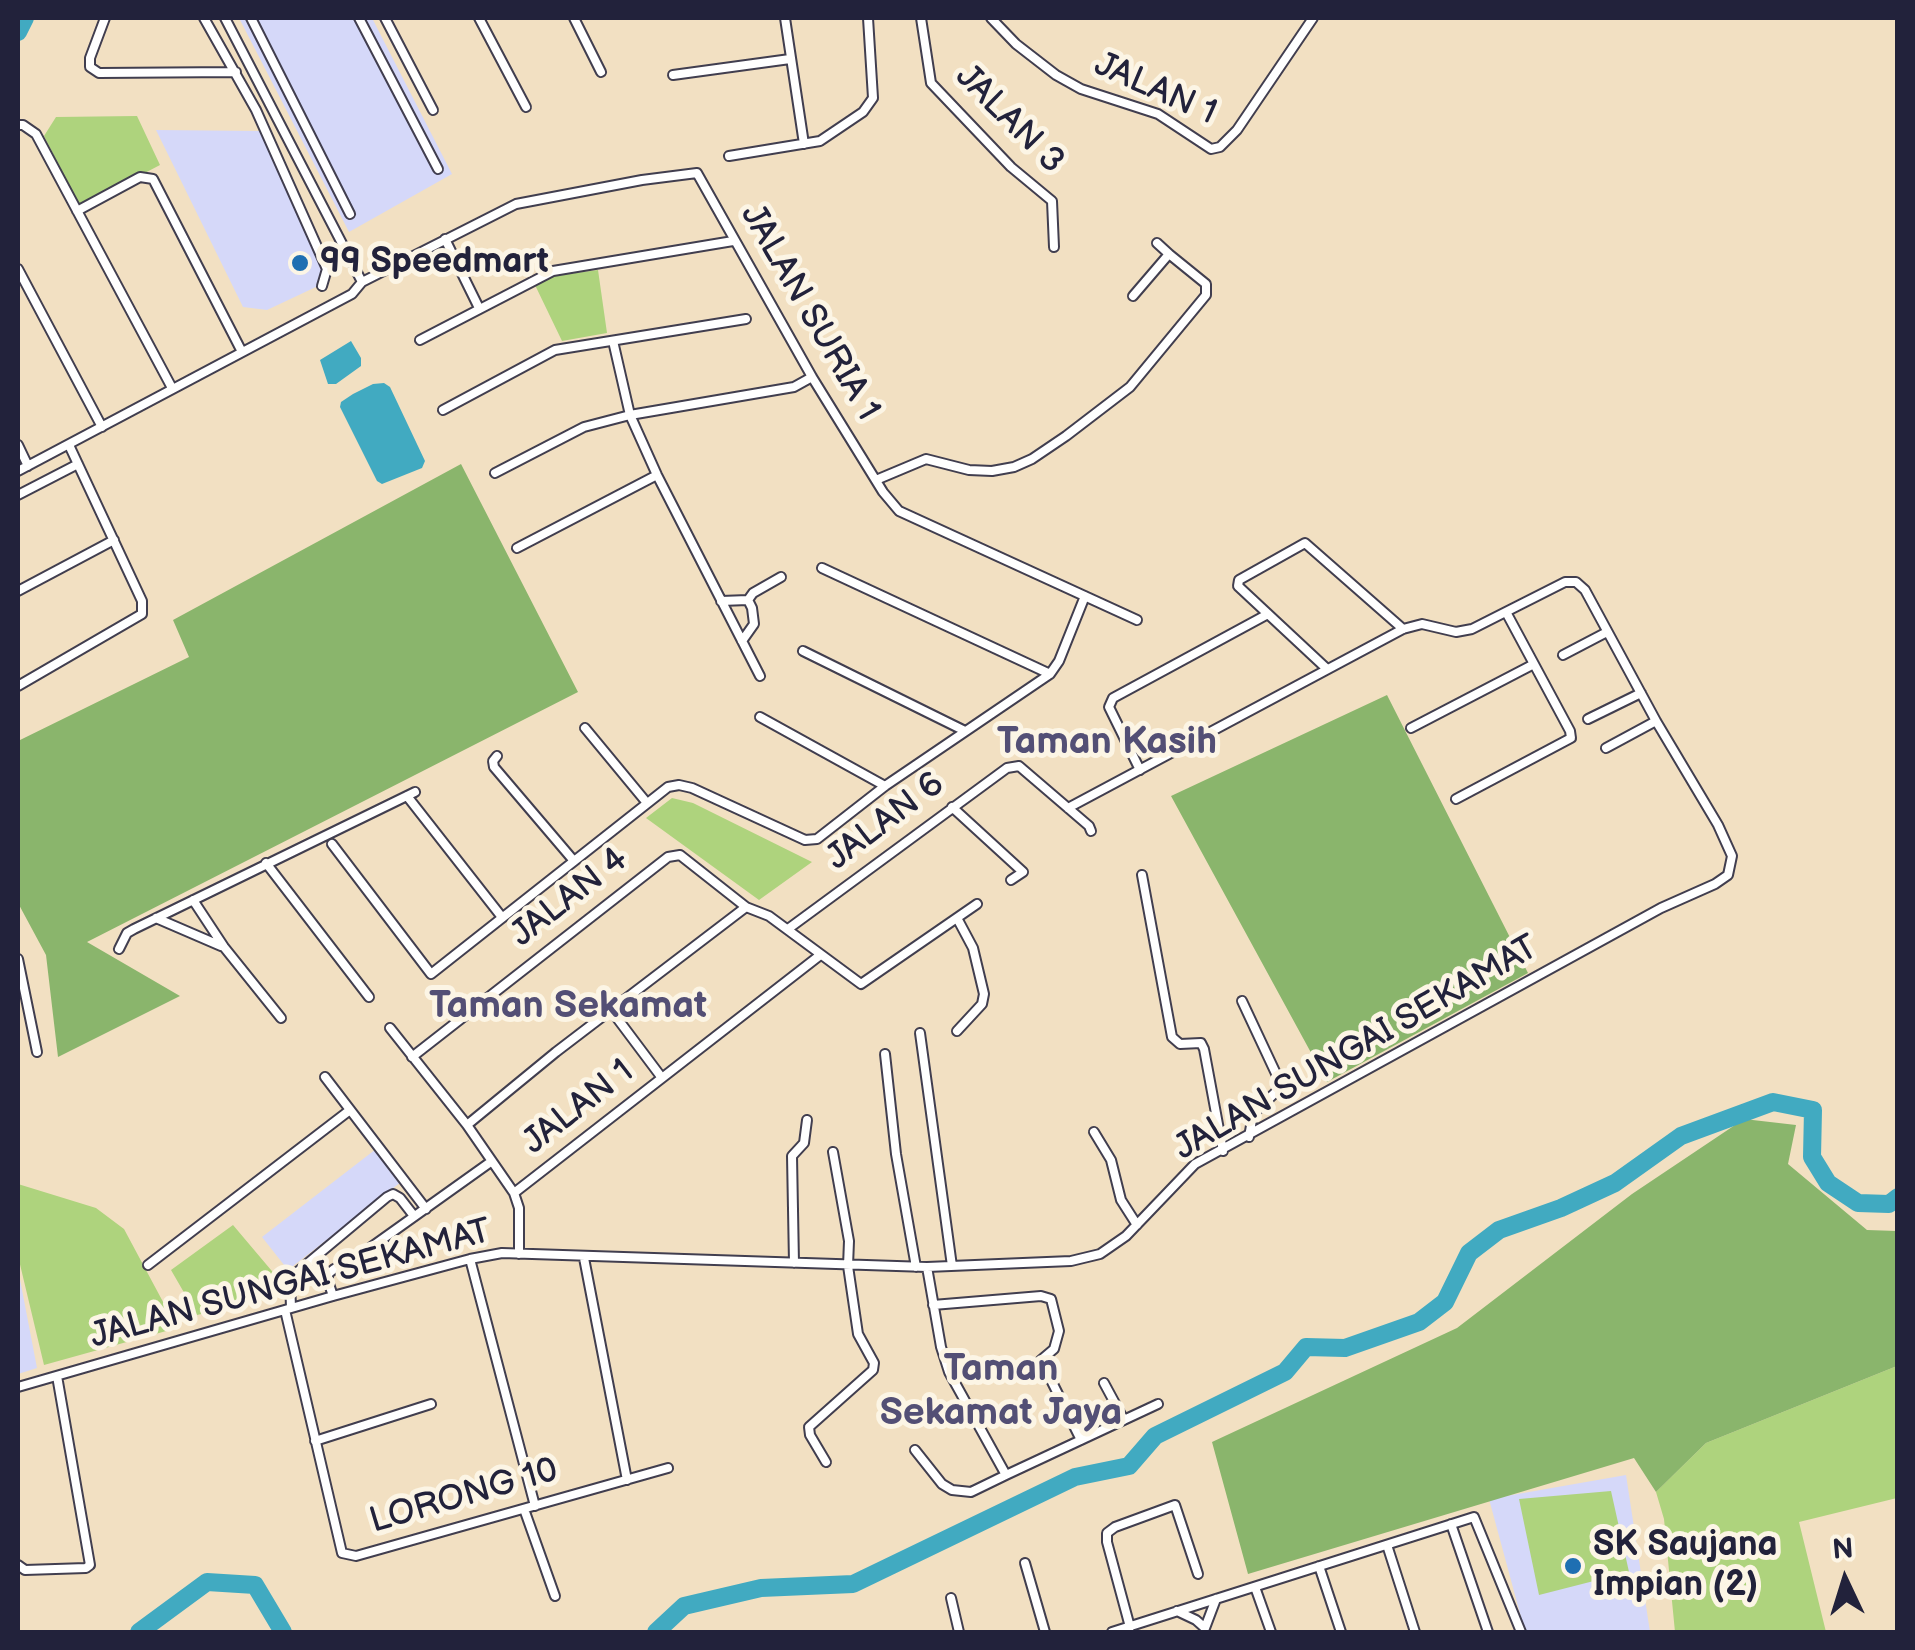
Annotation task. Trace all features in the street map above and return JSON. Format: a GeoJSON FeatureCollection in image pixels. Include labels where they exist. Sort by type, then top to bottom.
{"type":"FeatureCollection","features":[{"type":"Feature","properties":{"kind":"street"},"geometry":{"type":"LineString","coordinates":[[106,18],[90,58],[90,68],[99,73],[236,72]]}},
{"type":"Feature","properties":{"kind":"street"},"geometry":{"type":"LineString","coordinates":[[204,18],[236,72],[281,166],[326,269],[322,286]]}},
{"type":"Feature","properties":{"kind":"street"},"geometry":{"type":"LineString","coordinates":[[225,18],[362,282]]}},
{"type":"Feature","properties":{"kind":"street"},"geometry":{"type":"LineString","coordinates":[[251,18],[350,214]]}},
{"type":"Feature","properties":{"kind":"street"},"geometry":{"type":"LineString","coordinates":[[360,18],[438,169]]}},
{"type":"Feature","properties":{"kind":"street"},"geometry":{"type":"LineString","coordinates":[[386,18],[433,110]]}},
{"type":"Feature","properties":{"kind":"street"},"geometry":{"type":"LineString","coordinates":[[479,18],[526,107]]}},
{"type":"Feature","properties":{"kind":"street"},"geometry":{"type":"LineString","coordinates":[[574,18],[600,72]]}},
{"type":"Feature","properties":{"kind":"street"},"geometry":{"type":"LineString","coordinates":[[785,18],[804,144]]}},
{"type":"Feature","properties":{"kind":"street"},"geometry":{"type":"LineString","coordinates":[[729,156],[820,141],[864,112],[873,98],[868,18]]}},
{"type":"Feature","properties":{"kind":"street","name":"JALAN 3"},"geometry":{"type":"LineString","coordinates":[[922,18],[930,84],[1011,167],[1052,201],[1054,247]]}},
{"type":"Feature","properties":{"kind":"street","name":"JALAN 1"},"geometry":{"type":"LineString","coordinates":[[991,18],[1056,76],[1081,89],[1158,114],[1211,149],[1220,147],[1236,130],[1314,18]]}},
{"type":"Feature","properties":{"kind":"street"},"geometry":{"type":"LineString","coordinates":[[673,76],[790,59]]}},
{"type":"Feature","properties":{"kind":"street"},"geometry":{"type":"LineString","coordinates":[[404,102],[424,92]]}},
{"type":"Feature","properties":{"kind":"street"},"geometry":{"type":"LineString","coordinates":[[20,125],[36,134],[172,388]]}},
{"type":"Feature","properties":{"kind":"street"},"geometry":{"type":"LineString","coordinates":[[281,166],[297,158]]}},
{"type":"Feature","properties":{"kind":"street"},"geometry":{"type":"LineString","coordinates":[[305,173],[324,162]]}},
{"type":"Feature","properties":{"kind":"street","name":"JALAN SURIA 1"},"geometry":{"type":"LineString","coordinates":[[445,239],[516,204],[697,173],[812,377],[899,510],[1137,620]]}},
{"type":"Feature","properties":{"kind":"street"},"geometry":{"type":"LineString","coordinates":[[77,211],[140,177],[153,179],[241,350]]}},
{"type":"Feature","properties":{"kind":"street"},"geometry":{"type":"LineString","coordinates":[[310,232],[330,221]]}},
{"type":"Feature","properties":{"kind":"street"},"geometry":{"type":"LineString","coordinates":[[18,472],[352,294],[362,282],[445,239],[478,308]]}},
{"type":"Feature","properties":{"kind":"street"},"geometry":{"type":"LineString","coordinates":[[420,340],[553,271],[733,241]]}},
{"type":"Feature","properties":{"kind":"street"},"geometry":{"type":"LineString","coordinates":[[876,480],[926,458],[969,470],[1014,467],[1032,459],[1130,387],[1206,295],[1206,284],[1157,243]]}},
{"type":"Feature","properties":{"kind":"street"},"geometry":{"type":"LineString","coordinates":[[1133,296],[1169,254]]}},
{"type":"Feature","properties":{"kind":"street"},"geometry":{"type":"LineString","coordinates":[[18,269],[102,427]]}},
{"type":"Feature","properties":{"kind":"street"},"geometry":{"type":"LineString","coordinates":[[443,410],[560,348],[746,319]]}},
{"type":"Feature","properties":{"kind":"street"},"geometry":{"type":"LineString","coordinates":[[614,340],[630,416],[760,676]]}},
{"type":"Feature","properties":{"kind":"street"},"geometry":{"type":"LineString","coordinates":[[495,472],[584,427],[794,387],[812,377]]}},
{"type":"Feature","properties":{"kind":"street"},"geometry":{"type":"LineString","coordinates":[[18,445],[28,466]]}},
{"type":"Feature","properties":{"kind":"street"},"geometry":{"type":"LineString","coordinates":[[18,686],[142,614],[142,601],[69,445]]}},
{"type":"Feature","properties":{"kind":"street"},"geometry":{"type":"LineString","coordinates":[[18,495],[78,464]]}},
{"type":"Feature","properties":{"kind":"street"},"geometry":{"type":"LineString","coordinates":[[517,548],[657,474]]}},
{"type":"Feature","properties":{"kind":"street"},"geometry":{"type":"LineString","coordinates":[[18,591],[114,540]]}},
{"type":"Feature","properties":{"kind":"street"},"geometry":{"type":"LineString","coordinates":[[1091,831],[1068,808],[1402,629],[1305,543],[1239,580],[1238,586],[1327,669]]}},
{"type":"Feature","properties":{"kind":"street"},"geometry":{"type":"LineString","coordinates":[[822,568],[1050,674]]}},
{"type":"Feature","properties":{"kind":"street"},"geometry":{"type":"LineString","coordinates":[[742,640],[754,624],[748,600],[781,577]]}},
{"type":"Feature","properties":{"kind":"street","name":"JALAN SUNGAI SEKAMAT"},"geometry":{"type":"LineString","coordinates":[[18,1387],[470,1258],[519,1254],[927,1267],[1071,1261],[1100,1254],[1137,1225],[1195,1164],[1728,875],[1732,856],[1718,824],[1585,590],[1576,582],[1565,582],[1472,629],[1456,632],[1422,624],[1402,629]]}},
{"type":"Feature","properties":{"kind":"street"},"geometry":{"type":"LineString","coordinates":[[332,844],[431,974],[668,787],[679,785],[805,840],[817,840],[963,730],[1050,674],[1085,596]]}},
{"type":"Feature","properties":{"kind":"street"},"geometry":{"type":"LineString","coordinates":[[721,601],[748,600]]}},
{"type":"Feature","properties":{"kind":"street"},"geometry":{"type":"LineString","coordinates":[[1456,800],[1570,738],[1570,731],[1506,612]]}},
{"type":"Feature","properties":{"kind":"street"},"geometry":{"type":"LineString","coordinates":[[1140,770],[1109,708],[1113,698],[1268,614]]}},
{"type":"Feature","properties":{"kind":"street"},"geometry":{"type":"LineString","coordinates":[[1563,655],[1608,632]]}},
{"type":"Feature","properties":{"kind":"street"},"geometry":{"type":"LineString","coordinates":[[803,651],[963,730]]}},
{"type":"Feature","properties":{"kind":"street"},"geometry":{"type":"LineString","coordinates":[[1411,728],[1534,664]]}},
{"type":"Feature","properties":{"kind":"street"},"geometry":{"type":"LineString","coordinates":[[1588,719],[1641,693]]}},
{"type":"Feature","properties":{"kind":"street"},"geometry":{"type":"LineString","coordinates":[[760,717],[885,786]]}},
{"type":"Feature","properties":{"kind":"street"},"geometry":{"type":"LineString","coordinates":[[1606,748],[1656,720]]}},
{"type":"Feature","properties":{"kind":"street"},"geometry":{"type":"LineString","coordinates":[[585,728],[647,803]]}},
{"type":"Feature","properties":{"kind":"street"},"geometry":{"type":"LineString","coordinates":[[497,756],[494,767],[574,861]]}},
{"type":"Feature","properties":{"kind":"street","name":"JALAN 6"},"geometry":{"type":"LineString","coordinates":[[788,930],[1007,768],[1019,766],[1068,808]]}},
{"type":"Feature","properties":{"kind":"street"},"geometry":{"type":"LineString","coordinates":[[119,949],[127,933],[411,794],[501,916]]}},
{"type":"Feature","properties":{"kind":"street"},"geometry":{"type":"LineString","coordinates":[[952,806],[1023,872],[1011,880]]}},
{"type":"Feature","properties":{"kind":"street","name":"JALAN 4"},"geometry":{"type":"LineString","coordinates":[[412,1057],[668,857],[680,855],[746,907]]}},
{"type":"Feature","properties":{"kind":"street"},"geometry":{"type":"LineString","coordinates":[[266,863],[369,998]]}},
{"type":"Feature","properties":{"kind":"street"},"geometry":{"type":"LineString","coordinates":[[1142,874],[1172,1037],[1180,1044],[1201,1043],[1204,1049],[1223,1151]]}},
{"type":"Feature","properties":{"kind":"street"},"geometry":{"type":"LineString","coordinates":[[193,900],[280,1018]]}},
{"type":"Feature","properties":{"kind":"street"},"geometry":{"type":"LineString","coordinates":[[466,1126],[746,907],[768,916],[861,984],[977,904]]}},
{"type":"Feature","properties":{"kind":"street"},"geometry":{"type":"LineString","coordinates":[[156,918],[224,947]]}},
{"type":"Feature","properties":{"kind":"street"},"geometry":{"type":"LineString","coordinates":[[957,1031],[982,1004],[984,994],[973,948],[958,918]]}},
{"type":"Feature","properties":{"kind":"street","name":"JALAN 1"},"geometry":{"type":"LineString","coordinates":[[514,1193],[819,956]]}},
{"type":"Feature","properties":{"kind":"street"},"geometry":{"type":"LineString","coordinates":[[18,960],[37,1052]]}},
{"type":"Feature","properties":{"kind":"street"},"geometry":{"type":"LineString","coordinates":[[1242,1001],[1279,1080],[1279,1089],[1254,1114],[1249,1136]]}},
{"type":"Feature","properties":{"kind":"street"},"geometry":{"type":"LineString","coordinates":[[611,1010],[662,1078]]}},
{"type":"Feature","properties":{"kind":"street"},"geometry":{"type":"LineString","coordinates":[[18,1022],[30,1019]]}},
{"type":"Feature","properties":{"kind":"street"},"geometry":{"type":"LineString","coordinates":[[390,1028],[514,1193],[519,1208],[519,1254]]}},
{"type":"Feature","properties":{"kind":"street"},"geometry":{"type":"LineString","coordinates":[[920,1033],[952,1266]]}},
{"type":"Feature","properties":{"kind":"street"},"geometry":{"type":"LineString","coordinates":[[885,1054],[896,1154],[916,1266]]}},
{"type":"Feature","properties":{"kind":"street"},"geometry":{"type":"LineString","coordinates":[[325,1077],[426,1208]]}},
{"type":"Feature","properties":{"kind":"street"},"geometry":{"type":"LineString","coordinates":[[148,1265],[350,1110]]}},
{"type":"Feature","properties":{"kind":"street"},"geometry":{"type":"LineString","coordinates":[[794,1264],[792,1156],[804,1142],[807,1120]]}},
{"type":"Feature","properties":{"kind":"street"},"geometry":{"type":"LineString","coordinates":[[1094,1132],[1111,1160],[1121,1200],[1137,1225]]}},
{"type":"Feature","properties":{"kind":"street"},"geometry":{"type":"LineString","coordinates":[[826,1462],[810,1436],[809,1427],[873,1370],[874,1364],[858,1334],[848,1266],[850,1241],[832,1152]]}},
{"type":"Feature","properties":{"kind":"street"},"geometry":{"type":"LineString","coordinates":[[333,1296],[328,1274],[492,1161]]}},
{"type":"Feature","properties":{"kind":"street"},"geometry":{"type":"LineString","coordinates":[[288,1309],[290,1278],[387,1198],[393,1194],[400,1198],[414,1216]]}},
{"type":"Feature","properties":{"kind":"street"},"geometry":{"type":"LineString","coordinates":[[470,1258],[535,1506]]}},
{"type":"Feature","properties":{"kind":"street"},"geometry":{"type":"LineString","coordinates":[[584,1258],[626,1480]]}},
{"type":"Feature","properties":{"kind":"street"},"geometry":{"type":"LineString","coordinates":[[927,1267],[949,1372],[1006,1475]]}},
{"type":"Feature","properties":{"kind":"street"},"geometry":{"type":"LineString","coordinates":[[932,1304],[1048,1297],[1054,1305],[1059,1331],[1054,1349],[1041,1360],[1081,1440]]}},
{"type":"Feature","properties":{"kind":"street","name":"LORONG 10"},"geometry":{"type":"LineString","coordinates":[[288,1309],[342,1553],[356,1556],[668,1468]]}},
{"type":"Feature","properties":{"kind":"street"},"geometry":{"type":"LineString","coordinates":[[18,1565],[25,1570],[90,1565],[57,1376]]}},
{"type":"Feature","properties":{"kind":"street"},"geometry":{"type":"LineString","coordinates":[[1104,1383],[1124,1420]]}},
{"type":"Feature","properties":{"kind":"street"},"geometry":{"type":"LineString","coordinates":[[315,1441],[431,1404]]}},
{"type":"Feature","properties":{"kind":"street"},"geometry":{"type":"LineString","coordinates":[[915,1450],[942,1484],[952,1490],[972,1492],[1158,1404]]}},
{"type":"Feature","properties":{"kind":"street"},"geometry":{"type":"LineString","coordinates":[[1130,1627],[1107,1533],[1174,1505],[1198,1574]]}},
{"type":"Feature","properties":{"kind":"street"},"geometry":{"type":"LineString","coordinates":[[524,1509],[556,1596]]}},
{"type":"Feature","properties":{"kind":"street"},"geometry":{"type":"LineString","coordinates":[[1112,1632],[1474,1517],[1521,1632]]}},
{"type":"Feature","properties":{"kind":"street"},"geometry":{"type":"LineString","coordinates":[[1451,1524],[1488,1632]]}},
{"type":"Feature","properties":{"kind":"street"},"geometry":{"type":"LineString","coordinates":[[1387,1545],[1416,1632]]}},
{"type":"Feature","properties":{"kind":"street"},"geometry":{"type":"LineString","coordinates":[[1025,1562],[1045,1632]]}},
{"type":"Feature","properties":{"kind":"street"},"geometry":{"type":"LineString","coordinates":[[1319,1566],[1341,1632]]}},
{"type":"Feature","properties":{"kind":"street"},"geometry":{"type":"LineString","coordinates":[[1256,1587],[1271,1632]]}},
{"type":"Feature","properties":{"kind":"street"},"geometry":{"type":"LineString","coordinates":[[950,1598],[959,1632]]}},
{"type":"Feature","properties":{"kind":"street"},"geometry":{"type":"LineString","coordinates":[[1206,1630],[1216,1599]]}},
{"type":"Feature","properties":{"kind":"street"},"geometry":{"type":"LineString","coordinates":[[1198,1605],[1206,1630]]}},
{"type":"Feature","properties":{"kind":"street"},"geometry":{"type":"LineString","coordinates":[[1177,1611],[1206,1630]]}},
{"type":"Feature","properties":{"kind":"shaded area"},"geometry":{"type":"Polygon","coordinates":[[[239,18],[372,18],[452,174],[349,232],[239,18]]]}},
{"type":"Feature","properties":{"kind":"shaded area"},"geometry":{"type":"Polygon","coordinates":[[[156,130],[261,131],[323,269],[318,286],[267,310],[243,307],[156,130]]]}},
{"type":"Feature","properties":{"kind":"shaded area"},"geometry":{"type":"Polygon","coordinates":[[[376,1149],[401,1182],[288,1270],[262,1237],[376,1149]]]}},
{"type":"Feature","properties":{"kind":"shaded area"},"geometry":{"type":"Polygon","coordinates":[[[18,1269],[37,1368],[18,1374],[18,1269]]]}},
{"type":"Feature","properties":{"kind":"shaded area","name":"SK Saujana Impian (2)"},"geometry":{"type":"Polygon","coordinates":[[[1626,1475],[1650,1632],[1525,1632],[1489,1499],[1626,1475]]]}},
{"type":"Feature","properties":{"kind":"green space"},"geometry":{"type":"Polygon","coordinates":[[[137,116],[160,165],[80,207],[44,136],[56,117],[137,116]]]}},
{"type":"Feature","properties":{"kind":"green space"},"geometry":{"type":"Polygon","coordinates":[[[598,270],[607,333],[562,341],[535,285],[553,276],[598,270]]]}},
{"type":"Feature","properties":{"kind":"green space"},"geometry":{"type":"Polygon","coordinates":[[[461,464],[578,692],[87,942],[180,996],[58,1057],[46,955],[18,903],[18,741],[189,657],[173,620],[461,464]]]}},
{"type":"Feature","properties":{"kind":"green space"},"geometry":{"type":"Polygon","coordinates":[[[1387,695],[1528,973],[1327,1082],[1171,796],[1387,695]]]}},
{"type":"Feature","properties":{"kind":"green space"},"geometry":{"type":"Polygon","coordinates":[[[672,798],[693,803],[812,862],[759,900],[646,818],[672,798]]]}},
{"type":"Feature","properties":{"kind":"green space"},"geometry":{"type":"Polygon","coordinates":[[[1744,1119],[1796,1125],[1788,1164],[1867,1230],[1897,1231],[1897,1366],[1706,1443],[1656,1492],[1634,1458],[1248,1574],[1212,1442],[1457,1328],[1632,1194],[1744,1119]]]}},
{"type":"Feature","properties":{"kind":"green space"},"geometry":{"type":"Polygon","coordinates":[[[18,1184],[96,1208],[124,1229],[177,1328],[44,1365],[18,1256],[18,1184]]]}},
{"type":"Feature","properties":{"kind":"green space"},"geometry":{"type":"Polygon","coordinates":[[[233,1225],[282,1283],[281,1296],[197,1315],[171,1270],[233,1225]]]}},
{"type":"Feature","properties":{"kind":"green space"},"geometry":{"type":"Polygon","coordinates":[[[1897,1366],[1897,1498],[1799,1522],[1826,1632],[1675,1632],[1664,1519],[1656,1492],[1706,1443],[1897,1366]]]}},
{"type":"Feature","properties":{"kind":"green space"},"geometry":{"type":"Polygon","coordinates":[[[1611,1491],[1629,1572],[1539,1595],[1519,1499],[1611,1491]]]}},
{"type":"Feature","properties":{"kind":"water"},"geometry":{"type":"Polygon","coordinates":[[[351,341],[361,366],[336,384],[328,384],[320,360],[351,341]]]}},
{"type":"Feature","properties":{"kind":"water"},"geometry":{"type":"Polygon","coordinates":[[[384,383],[390,387],[425,461],[422,468],[382,484],[340,407],[353,394],[384,383]]]}},
{"type":"Feature","properties":{"kind":"waterway"},"geometry":{"type":"LineString","coordinates":[[18,32],[25,18]]}},
{"type":"Feature","properties":{"kind":"waterway"},"geometry":{"type":"LineString","coordinates":[[656,1632],[684,1606],[761,1588],[853,1584],[1075,1477],[1129,1466],[1155,1436],[1285,1372],[1306,1347],[1345,1348],[1419,1322],[1445,1302],[1469,1253],[1499,1230],[1615,1183],[1681,1136],[1773,1102],[1813,1110],[1812,1157],[1828,1183],[1858,1203],[1889,1204],[1898,1197]]}},
{"type":"Feature","properties":{"kind":"waterway"},"geometry":{"type":"LineString","coordinates":[[139,1632],[207,1582],[255,1585],[283,1632]]}},
{"type":"Feature","properties":{"kind":"place","name":"99 Speedmart"},"geometry":{"type":"Point","coordinates":[300,263]}},
{"type":"Feature","properties":{"kind":"place","name":"SK Saujana Impian (2)"},"geometry":{"type":"Point","coordinates":[1573,1566]}},
{"type":"Feature","properties":{"kind":"district","name":"Taman Kasih"},"geometry":{"type":"Point","coordinates":[1107,743]}},
{"type":"Feature","properties":{"kind":"district","name":"Taman Sekamat"},"geometry":{"type":"Point","coordinates":[568,1007]}},
{"type":"Feature","properties":{"kind":"district","name":"Taman Sekamat Jaya"},"geometry":{"type":"Point","coordinates":[1001,1392]}}]}
